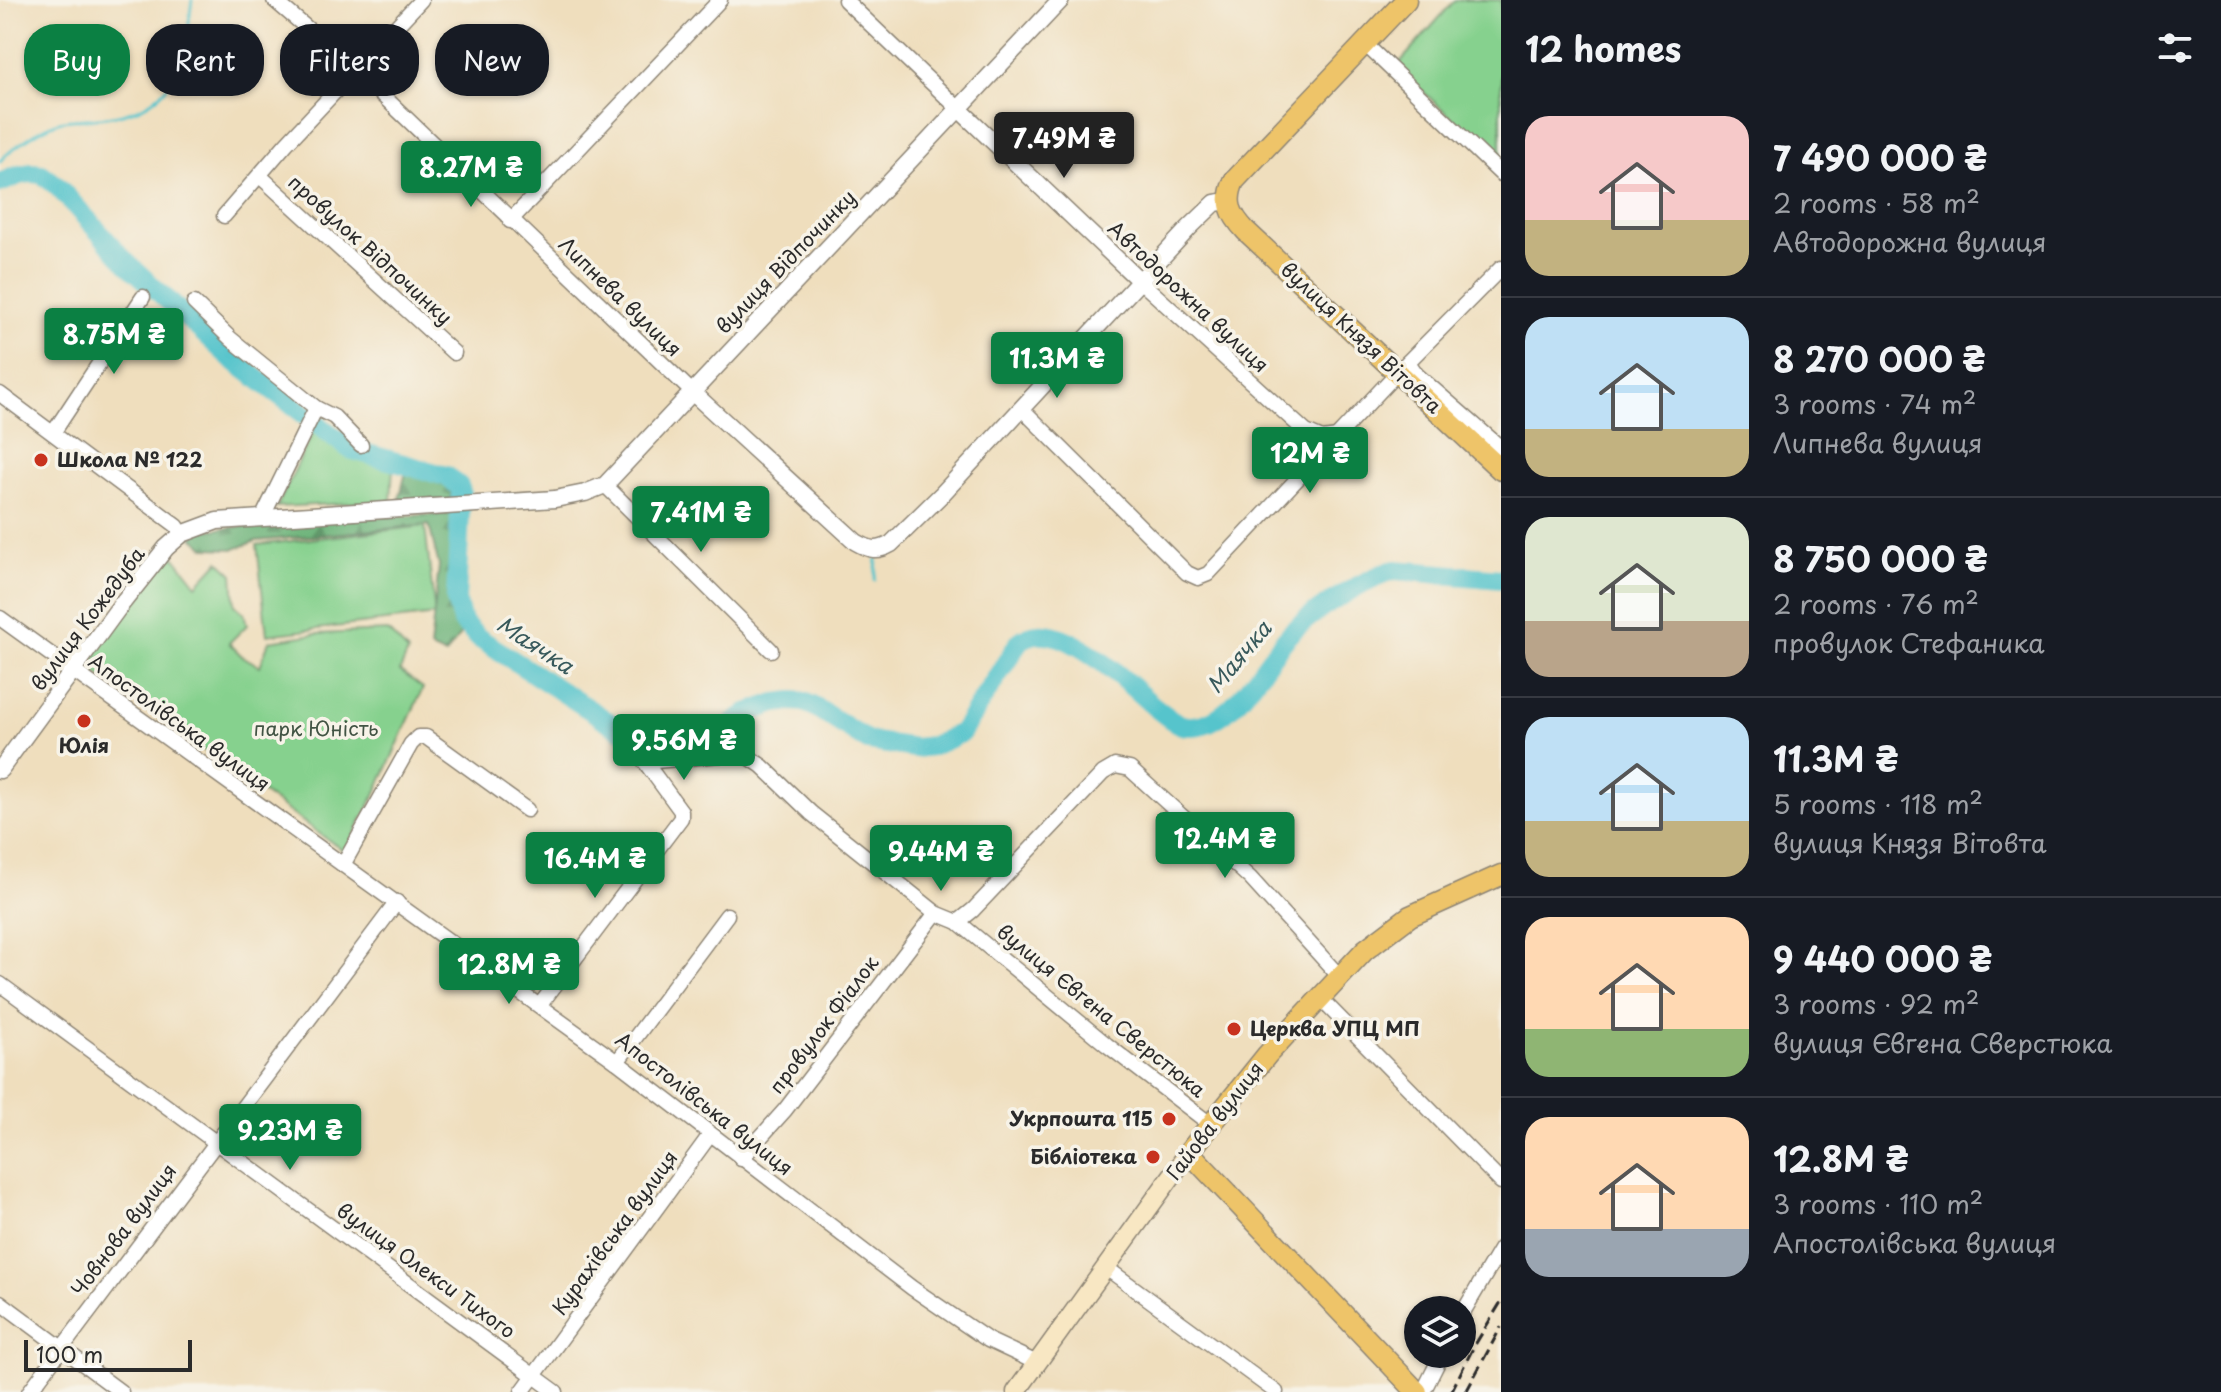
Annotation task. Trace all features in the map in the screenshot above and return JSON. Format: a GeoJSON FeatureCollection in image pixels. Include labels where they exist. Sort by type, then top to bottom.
{"type":"FeatureCollection","features":[{"type":"Feature","properties":{"kind":"main road"},"geometry":{"type":"LineString","coordinates":[[1228,201],[1234,181],[1406,0]]}},
{"type":"Feature","properties":{"kind":"main road","name":"вулиця Князя Вітовта"},"geometry":{"type":"LineString","coordinates":[[1228,201],[1233,218],[1246,231],[1404,367],[1501,470]]}},
{"type":"Feature","properties":{"kind":"main road","name":"Гайова вулиця"},"geometry":{"type":"LineString","coordinates":[[1016,1392],[1210,1124],[1319,997],[1365,950],[1410,916],[1501,875]]}},
{"type":"Feature","properties":{"kind":"main road"},"geometry":{"type":"LineString","coordinates":[[1189,1152],[1415,1387]]}},
{"type":"Feature","properties":{"kind":"street","name":"Липнева вулиця"},"geometry":{"type":"LineString","coordinates":[[274,0],[302,24]]}},
{"type":"Feature","properties":{"kind":"street"},"geometry":{"type":"LineString","coordinates":[[398,24],[421,0]]}},
{"type":"Feature","properties":{"kind":"street"},"geometry":{"type":"LineString","coordinates":[[510,221],[720,0]]}},
{"type":"Feature","properties":{"kind":"street","name":"Автодорожна вулиця"},"geometry":{"type":"LineString","coordinates":[[845,0],[1140,281],[1306,432],[1322,439],[1338,437]]}},
{"type":"Feature","properties":{"kind":"street","name":"вулиця Відпочинку"},"geometry":{"type":"LineString","coordinates":[[605,485],[1061,0]]}},
{"type":"Feature","properties":{"kind":"street"},"geometry":{"type":"LineString","coordinates":[[1364,43],[1501,174]]}},
{"type":"Feature","properties":{"kind":"street"},"geometry":{"type":"LineString","coordinates":[[224,216],[235,200],[331,96]]}},
{"type":"Feature","properties":{"kind":"street","name":"Липнева вулиця"},"geometry":{"type":"LineString","coordinates":[[383,96],[510,221],[856,542],[873,550],[882,549],[901,534],[1022,409]]}},
{"type":"Feature","properties":{"kind":"street","name":"провулок Відпочинку"},"geometry":{"type":"LineString","coordinates":[[260,176],[454,353]]}},
{"type":"Feature","properties":{"kind":"street"},"geometry":{"type":"LineString","coordinates":[[1228,201],[1215,203],[1022,409],[1187,573],[1198,578],[1208,574],[1501,268]]}},
{"type":"Feature","properties":{"kind":"street"},"geometry":{"type":"LineString","coordinates":[[53,433],[143,297]]}},
{"type":"Feature","properties":{"kind":"street"},"geometry":{"type":"LineString","coordinates":[[194,303],[311,417],[334,417],[361,445]]}},
{"type":"Feature","properties":{"kind":"street"},"geometry":{"type":"LineString","coordinates":[[1404,367],[1501,448]]}},
{"type":"Feature","properties":{"kind":"street"},"geometry":{"type":"LineString","coordinates":[[0,394],[177,526],[182,534],[217,521],[555,499],[605,485],[771,650]]}},
{"type":"Feature","properties":{"kind":"street"},"geometry":{"type":"LineString","coordinates":[[265,518],[265,512],[311,417]]}},
{"type":"Feature","properties":{"kind":"street","name":"вулиця Кожедуба"},"geometry":{"type":"LineString","coordinates":[[0,770],[129,594],[166,548],[182,534]]}},
{"type":"Feature","properties":{"kind":"street","name":"Апостолівська вулиця"},"geometry":{"type":"LineString","coordinates":[[0,618],[540,1005],[912,1288],[988,1340],[1037,1363]]}},
{"type":"Feature","properties":{"kind":"street"},"geometry":{"type":"LineString","coordinates":[[343,865],[411,744],[418,737],[426,737],[527,810]]}},
{"type":"Feature","properties":{"kind":"street","name":"вулиця Євгена Сверстюка"},"geometry":{"type":"LineString","coordinates":[[540,1005],[681,818],[681,811],[645,762],[731,754],[747,756],[811,813],[936,913],[958,922],[1107,1045],[1210,1124]]}},
{"type":"Feature","properties":{"kind":"street"},"geometry":{"type":"LineString","coordinates":[[958,922],[1103,773],[1115,766],[1130,769],[1250,878],[1340,977]]}},
{"type":"Feature","properties":{"kind":"street","name":"Човнова вулиця"},"geometry":{"type":"LineString","coordinates":[[29,1392],[397,902]]}},
{"type":"Feature","properties":{"kind":"street","name":"провулок Фіалок"},"geometry":{"type":"LineString","coordinates":[[741,1159],[785,1110],[936,913]]}},
{"type":"Feature","properties":{"kind":"street"},"geometry":{"type":"LineString","coordinates":[[617,1062],[727,915]]}},
{"type":"Feature","properties":{"kind":"street","name":"вулиця Олекси Тихого"},"geometry":{"type":"LineString","coordinates":[[0,984],[556,1392]]}},
{"type":"Feature","properties":{"kind":"street"},"geometry":{"type":"LineString","coordinates":[[1319,997],[1501,1182]]}},
{"type":"Feature","properties":{"kind":"street","name":"Курахівська вулиця"},"geometry":{"type":"LineString","coordinates":[[522,1392],[710,1135]]}},
{"type":"Feature","properties":{"kind":"street"},"geometry":{"type":"LineString","coordinates":[[1473,1296],[1501,1248]]}},
{"type":"Feature","properties":{"kind":"street"},"geometry":{"type":"LineString","coordinates":[[1105,1267],[1276,1392]]}},
{"type":"Feature","properties":{"kind":"street"},"geometry":{"type":"LineString","coordinates":[[0,1302],[121,1392]]}},
{"type":"Feature","properties":{"kind":"street"},"geometry":{"type":"LineString","coordinates":[[1415,1387],[1431,1368]]}},
{"type":"Feature","properties":{"kind":"green space"},"geometry":{"type":"Polygon","coordinates":[[[1455,0],[1501,0],[1501,157],[1498,160],[1396,67],[1455,0]]]}},
{"type":"Feature","properties":{"kind":"green space"},"geometry":{"type":"Polygon","coordinates":[[[314,430],[344,453],[393,465],[391,501],[277,507],[314,430]]]}},
{"type":"Feature","properties":{"kind":"green space"},"geometry":{"type":"Polygon","coordinates":[[[407,468],[451,489],[451,500],[399,500],[407,468]]]}},
{"type":"Feature","properties":{"kind":"green space"},"geometry":{"type":"Polygon","coordinates":[[[452,514],[456,621],[461,633],[446,655],[430,648],[439,566],[429,525],[256,541],[235,549],[206,548],[193,537],[201,531],[292,521],[452,514]]]}},
{"type":"Feature","properties":{"kind":"green space"},"geometry":{"type":"Polygon","coordinates":[[[425,526],[435,615],[267,635],[257,545],[425,526]]]}},
{"type":"Feature","properties":{"kind":"green space","name":"парк Юність"},"geometry":{"type":"Polygon","coordinates":[[[170,551],[197,585],[219,561],[233,574],[235,605],[244,613],[247,625],[229,643],[242,656],[260,666],[269,641],[316,634],[388,631],[408,652],[400,671],[423,688],[374,797],[345,852],[92,670],[98,644],[170,551]]]}},
{"type":"Feature","properties":{"kind":"waterway"},"geometry":{"type":"LineString","coordinates":[[0,161],[26,139],[56,123],[124,114],[157,98],[173,78],[181,60],[192,0]]}},
{"type":"Feature","properties":{"kind":"waterway","name":"Маячка"},"geometry":{"type":"LineString","coordinates":[[0,183],[19,175],[42,174],[57,186],[128,264],[233,360],[350,449],[446,476],[459,486],[456,600],[462,621],[477,637],[646,746],[666,748],[697,743],[723,732],[747,713],[793,701],[815,707],[868,741],[915,748],[932,746],[961,733],[1019,642],[1034,634],[1052,635],[1071,642],[1110,668],[1175,722],[1187,726],[1204,724],[1235,703],[1296,628],[1330,603],[1372,579],[1395,570],[1501,579]]}},
{"type":"Feature","properties":{"kind":"waterway"},"geometry":{"type":"LineString","coordinates":[[875,580],[877,559]]}},
{"type":"Feature","properties":{"kind":"railway"},"geometry":{"type":"LineString","coordinates":[[1451,1392],[1501,1302]]}},
{"type":"Feature","properties":{"kind":"railway"},"geometry":{"type":"LineString","coordinates":[[1466,1392],[1501,1327]]}},
{"type":"Feature","properties":{"kind":"place","name":"Школа № 122"},"geometry":{"type":"Point","coordinates":[41,460]}},
{"type":"Feature","properties":{"kind":"place","name":"Юлія"},"geometry":{"type":"Point","coordinates":[84,721]}},
{"type":"Feature","properties":{"kind":"place","name":"Церква УПЦ МП"},"geometry":{"type":"Point","coordinates":[1234,1029]}},
{"type":"Feature","properties":{"kind":"place","name":"Укрпошта 115"},"geometry":{"type":"Point","coordinates":[1169,1119]}},
{"type":"Feature","properties":{"kind":"place","name":"Бібліотека"},"geometry":{"type":"Point","coordinates":[1153,1157]}}]}
